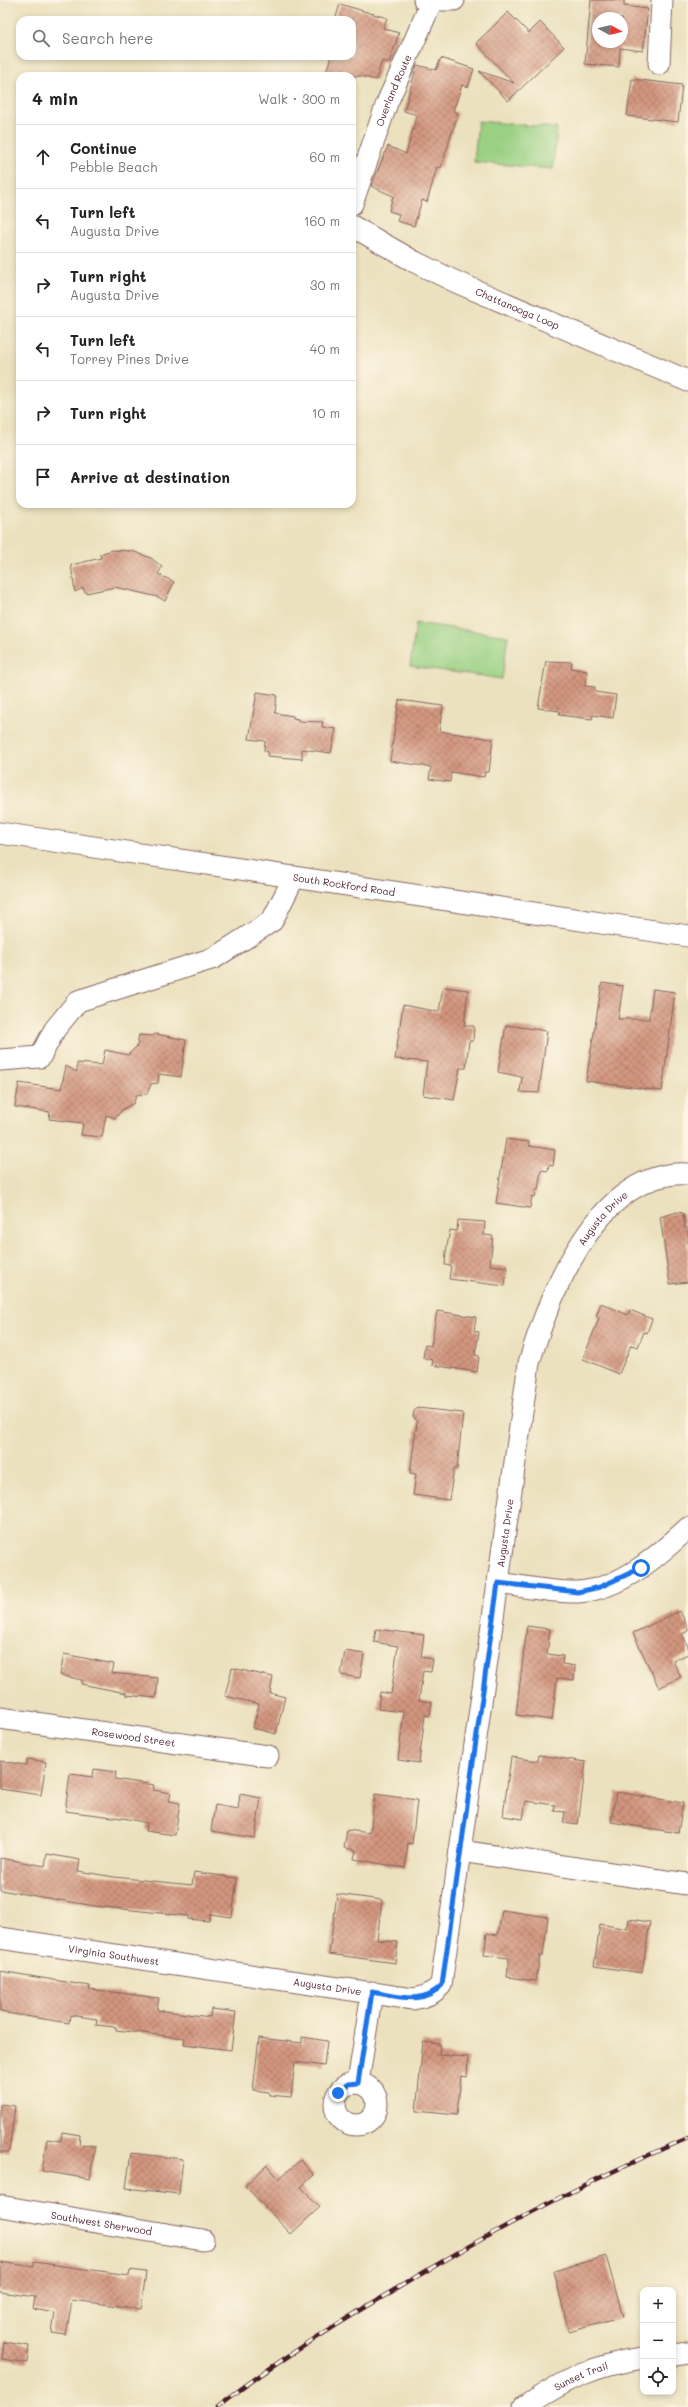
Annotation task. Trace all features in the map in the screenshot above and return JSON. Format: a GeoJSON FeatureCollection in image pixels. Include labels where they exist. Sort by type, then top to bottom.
{"type":"FeatureCollection","features":[{"type":"Feature","properties":{"kind":"street","name":"Overland Route"},"geometry":{"type":"LineString","coordinates":[[356,192],[387,103],[428,0],[454,0]]}},
{"type":"Feature","properties":{"kind":"street"},"geometry":{"type":"LineString","coordinates":[[659,64],[662,0]]}},
{"type":"Feature","properties":{"kind":"street","name":"Chattanooga Loop"},"geometry":{"type":"LineString","coordinates":[[356,228],[415,262],[456,282],[688,381]]}},
{"type":"Feature","properties":{"kind":"street","name":"South Rockford Road"},"geometry":{"type":"LineString","coordinates":[[0,833],[688,936]]}},
{"type":"Feature","properties":{"kind":"street"},"geometry":{"type":"LineString","coordinates":[[0,1060],[40,1057],[55,1029],[78,1001],[214,958],[272,921],[294,877]]}},
{"type":"Feature","properties":{"kind":"street","name":"Augusta Drive"},"geometry":{"type":"LineString","coordinates":[[227,1973],[413,1998],[424,1998],[434,1993],[442,1985],[529,1363],[545,1315],[580,1246],[611,1204],[628,1191],[646,1182],[665,1176],[688,1174]]}},
{"type":"Feature","properties":{"kind":"street"},"geometry":{"type":"LineString","coordinates":[[498,1583],[578,1592],[600,1587],[641,1568],[688,1528]]}},
{"type":"Feature","properties":{"kind":"street","name":"Rosewood Street"},"geometry":{"type":"LineString","coordinates":[[0,1718],[268,1756]]}},
{"type":"Feature","properties":{"kind":"street"},"geometry":{"type":"LineString","coordinates":[[460,1850],[688,1885]]}},
{"type":"Feature","properties":{"kind":"street","name":"Virginia Southwest"},"geometry":{"type":"LineString","coordinates":[[0,1938],[227,1973]]}},
{"type":"Feature","properties":{"kind":"street"},"geometry":{"type":"LineString","coordinates":[[358,2083],[372,1992]]}},
{"type":"Feature","properties":{"kind":"street","name":"Southwest Sherwood"},"geometry":{"type":"LineString","coordinates":[[0,2206],[203,2240]]}},
{"type":"Feature","properties":{"kind":"street"},"geometry":{"type":"LineString","coordinates":[[676,2355],[688,2353]]}},
{"type":"Feature","properties":{"kind":"street","name":"Sunset Trail"},"geometry":{"type":"LineString","coordinates":[[524,2407],[562,2382],[592,2369],[640,2359]]}},
{"type":"Feature","properties":{"kind":"green space"},"geometry":{"type":"Polygon","coordinates":[[[478,121],[557,128],[553,169],[474,162],[478,121]]]}},
{"type":"Feature","properties":{"kind":"green space"},"geometry":{"type":"Polygon","coordinates":[[[416,623],[508,636],[502,679],[410,666],[416,623]]]}},
{"type":"Feature","properties":{"kind":"building"},"geometry":{"type":"Polygon","coordinates":[[[591,0],[624,0],[624,6],[648,9],[643,51],[620,48],[619,67],[585,64],[591,0]]]}},
{"type":"Feature","properties":{"kind":"building"},"geometry":{"type":"Polygon","coordinates":[[[340,4],[387,18],[383,28],[399,33],[389,63],[382,61],[376,80],[356,76],[356,72],[326,72],[330,60],[356,60],[356,16],[336,16],[340,4]]]}},
{"type":"Feature","properties":{"kind":"building"},"geometry":{"type":"Polygon","coordinates":[[[508,12],[529,33],[540,22],[564,47],[508,101],[479,71],[514,83],[476,43],[508,12]]]}},
{"type":"Feature","properties":{"kind":"building"},"geometry":{"type":"Polygon","coordinates":[[[441,58],[474,69],[468,87],[462,85],[453,111],[458,113],[441,168],[437,167],[427,202],[422,200],[414,226],[397,221],[399,214],[389,211],[393,196],[371,186],[388,146],[406,154],[417,115],[404,111],[417,65],[436,70],[441,58]]]}},
{"type":"Feature","properties":{"kind":"building"},"geometry":{"type":"Polygon","coordinates":[[[632,79],[682,85],[678,122],[627,116],[632,79]]]}},
{"type":"Feature","properties":{"kind":"building"},"geometry":{"type":"Polygon","coordinates":[[[112,550],[132,551],[151,558],[162,567],[158,574],[174,582],[165,601],[158,597],[115,587],[86,593],[83,588],[75,592],[71,565],[101,558],[100,554],[112,550]]]}},
{"type":"Feature","properties":{"kind":"building"},"geometry":{"type":"Polygon","coordinates":[[[546,661],[572,662],[571,668],[587,671],[585,686],[595,687],[595,692],[616,695],[613,718],[593,715],[592,719],[559,715],[560,711],[538,708],[546,661]]]}},
{"type":"Feature","properties":{"kind":"building"},"geometry":{"type":"Polygon","coordinates":[[[257,692],[277,695],[275,713],[293,716],[293,718],[298,719],[298,721],[323,722],[322,727],[336,729],[331,753],[302,749],[302,759],[267,756],[268,751],[264,751],[265,741],[249,739],[257,692]]]}},
{"type":"Feature","properties":{"kind":"building"},"geometry":{"type":"Polygon","coordinates":[[[399,700],[443,706],[439,731],[493,739],[489,772],[485,772],[484,777],[451,772],[450,782],[429,779],[431,767],[390,761],[399,700]]]}},
{"type":"Feature","properties":{"kind":"building"},"geometry":{"type":"Polygon","coordinates":[[[602,983],[623,986],[618,1019],[649,1019],[653,989],[675,992],[662,1091],[586,1081],[602,983]]]}},
{"type":"Feature","properties":{"kind":"building"},"geometry":{"type":"Polygon","coordinates":[[[443,987],[468,990],[464,1026],[474,1026],[473,1041],[469,1041],[466,1068],[460,1068],[454,1100],[423,1095],[427,1062],[395,1059],[403,1005],[439,1012],[443,987]]]}},
{"type":"Feature","properties":{"kind":"building"},"geometry":{"type":"Polygon","coordinates":[[[506,1025],[547,1031],[539,1093],[520,1092],[522,1077],[498,1072],[506,1025]]]}},
{"type":"Feature","properties":{"kind":"building"},"geometry":{"type":"Polygon","coordinates":[[[156,1034],[186,1040],[181,1077],[159,1074],[158,1083],[151,1084],[147,1094],[136,1095],[134,1103],[123,1109],[115,1118],[106,1115],[102,1137],[81,1135],[83,1123],[49,1119],[50,1112],[15,1107],[19,1083],[61,1089],[66,1066],[77,1072],[77,1063],[102,1065],[105,1050],[128,1055],[137,1046],[139,1035],[152,1036],[156,1034]]]}},
{"type":"Feature","properties":{"kind":"building"},"geometry":{"type":"Polygon","coordinates":[[[506,1139],[529,1142],[529,1146],[555,1150],[553,1166],[549,1165],[548,1171],[541,1170],[538,1190],[536,1189],[535,1197],[532,1196],[530,1208],[496,1203],[506,1139]]]}},
{"type":"Feature","properties":{"kind":"building"},"geometry":{"type":"Polygon","coordinates":[[[677,1212],[683,1213],[685,1228],[688,1228],[688,1282],[670,1284],[660,1217],[677,1212]]]}},
{"type":"Feature","properties":{"kind":"building"},"geometry":{"type":"Polygon","coordinates":[[[458,1220],[485,1222],[484,1235],[493,1236],[490,1265],[507,1267],[505,1286],[449,1279],[451,1266],[445,1265],[446,1252],[450,1230],[457,1231],[458,1220]]]}},
{"type":"Feature","properties":{"kind":"building"},"geometry":{"type":"Polygon","coordinates":[[[601,1303],[628,1315],[630,1310],[652,1319],[647,1333],[644,1332],[638,1347],[631,1345],[619,1374],[583,1359],[599,1318],[596,1316],[601,1303]]]}},
{"type":"Feature","properties":{"kind":"building"},"geometry":{"type":"Polygon","coordinates":[[[437,1311],[476,1317],[474,1331],[479,1332],[475,1355],[479,1356],[477,1372],[432,1365],[433,1360],[423,1358],[425,1345],[431,1346],[437,1311]]]}},
{"type":"Feature","properties":{"kind":"building"},"geometry":{"type":"Polygon","coordinates":[[[418,1408],[463,1413],[457,1469],[454,1469],[449,1500],[413,1495],[416,1474],[410,1473],[417,1422],[413,1417],[414,1411],[418,1408]]]}},
{"type":"Feature","properties":{"kind":"building"},"geometry":{"type":"Polygon","coordinates":[[[680,1611],[688,1628],[688,1631],[682,1634],[688,1646],[688,1654],[673,1661],[681,1677],[659,1688],[633,1633],[680,1611]]]}},
{"type":"Feature","properties":{"kind":"building"},"geometry":{"type":"Polygon","coordinates":[[[527,1626],[550,1629],[547,1654],[563,1656],[562,1664],[575,1666],[574,1680],[557,1678],[552,1720],[516,1715],[527,1626]]]}},
{"type":"Feature","properties":{"kind":"building"},"geometry":{"type":"Polygon","coordinates":[[[376,1629],[424,1635],[421,1657],[433,1659],[431,1672],[423,1671],[419,1700],[432,1702],[430,1716],[425,1715],[419,1763],[398,1760],[404,1712],[378,1709],[380,1692],[391,1694],[398,1646],[374,1642],[376,1629]]]}},
{"type":"Feature","properties":{"kind":"building"},"geometry":{"type":"Polygon","coordinates":[[[345,1651],[364,1654],[360,1678],[341,1675],[345,1651]]]}},
{"type":"Feature","properties":{"kind":"building"},"geometry":{"type":"Polygon","coordinates":[[[64,1654],[114,1664],[112,1673],[158,1678],[156,1698],[126,1695],[126,1693],[81,1684],[82,1680],[60,1675],[64,1654]]]}},
{"type":"Feature","properties":{"kind":"building"},"geometry":{"type":"Polygon","coordinates":[[[232,1668],[273,1677],[270,1693],[285,1697],[276,1734],[253,1728],[259,1704],[225,1696],[232,1668]]]}},
{"type":"Feature","properties":{"kind":"building"},"geometry":{"type":"Polygon","coordinates":[[[539,1755],[586,1762],[578,1825],[563,1823],[565,1812],[554,1811],[555,1805],[526,1801],[523,1819],[503,1816],[511,1757],[538,1761],[539,1755]]]}},
{"type":"Feature","properties":{"kind":"building"},"geometry":{"type":"Polygon","coordinates":[[[27,1759],[46,1762],[41,1795],[0,1789],[0,1761],[26,1765],[27,1759]]]}},
{"type":"Feature","properties":{"kind":"building"},"geometry":{"type":"Polygon","coordinates":[[[94,1769],[116,1772],[115,1779],[154,1785],[153,1790],[171,1793],[169,1801],[180,1803],[175,1835],[146,1831],[147,1823],[129,1819],[65,1811],[70,1774],[93,1777],[94,1769]]]}},
{"type":"Feature","properties":{"kind":"building"},"geometry":{"type":"Polygon","coordinates":[[[616,1792],[683,1803],[678,1833],[611,1822],[616,1792]]]}},
{"type":"Feature","properties":{"kind":"building"},"geometry":{"type":"Polygon","coordinates":[[[240,1794],[261,1798],[255,1838],[211,1831],[215,1805],[238,1809],[240,1794]]]}},
{"type":"Feature","properties":{"kind":"building"},"geometry":{"type":"Polygon","coordinates":[[[375,1794],[417,1800],[412,1844],[408,1843],[405,1868],[354,1859],[356,1850],[344,1848],[347,1830],[370,1833],[375,1794]]]}},
{"type":"Feature","properties":{"kind":"building"},"geometry":{"type":"Polygon","coordinates":[[[47,1854],[80,1860],[78,1871],[114,1877],[192,1885],[194,1872],[237,1878],[232,1917],[210,1914],[209,1921],[188,1919],[188,1916],[95,1906],[0,1890],[0,1858],[45,1866],[47,1854]]]}},
{"type":"Feature","properties":{"kind":"building"},"geometry":{"type":"Polygon","coordinates":[[[337,1894],[382,1900],[377,1940],[398,1942],[395,1963],[329,1954],[337,1894]]]}},
{"type":"Feature","properties":{"kind":"building"},"geometry":{"type":"Polygon","coordinates":[[[502,1910],[548,1917],[543,1956],[540,1956],[536,1981],[507,1977],[509,1958],[484,1955],[487,1933],[498,1935],[502,1910]]]}},
{"type":"Feature","properties":{"kind":"building"},"geometry":{"type":"Polygon","coordinates":[[[629,1919],[650,1922],[642,1973],[594,1966],[600,1924],[627,1929],[629,1919]]]}},
{"type":"Feature","properties":{"kind":"building"},"geometry":{"type":"Polygon","coordinates":[[[0,1971],[90,1986],[89,1989],[159,1998],[157,2010],[210,2017],[211,2009],[236,2012],[231,2050],[184,2044],[185,2038],[116,2030],[116,2027],[96,2025],[97,2019],[70,2015],[69,2023],[0,2012],[0,1971]]]}},
{"type":"Feature","properties":{"kind":"building"},"geometry":{"type":"Polygon","coordinates":[[[302,2037],[327,2041],[324,2066],[295,2062],[291,2097],[269,2095],[269,2092],[253,2090],[259,2038],[302,2043],[302,2037]]]}},
{"type":"Feature","properties":{"kind":"building"},"geometry":{"type":"Polygon","coordinates":[[[423,2042],[440,2044],[439,2055],[468,2057],[467,2077],[461,2076],[457,2115],[416,2111],[423,2042]]]}},
{"type":"Feature","properties":{"kind":"building"},"geometry":{"type":"Polygon","coordinates":[[[0,2104],[15,2106],[9,2152],[0,2152],[0,2104]]]}},
{"type":"Feature","properties":{"kind":"building"},"geometry":{"type":"Polygon","coordinates":[[[62,2132],[80,2135],[79,2144],[95,2146],[90,2179],[42,2171],[47,2139],[61,2141],[62,2132]]]}},
{"type":"Feature","properties":{"kind":"building"},"geometry":{"type":"Polygon","coordinates":[[[131,2153],[183,2159],[179,2194],[126,2188],[131,2153]]]}},
{"type":"Feature","properties":{"kind":"building"},"geometry":{"type":"Polygon","coordinates":[[[300,2160],[314,2175],[301,2187],[320,2207],[291,2234],[245,2186],[267,2165],[279,2179],[300,2160]]]}},
{"type":"Feature","properties":{"kind":"building"},"geometry":{"type":"Polygon","coordinates":[[[606,2256],[623,2317],[569,2332],[554,2271],[606,2256]]]}},
{"type":"Feature","properties":{"kind":"building"},"geometry":{"type":"Polygon","coordinates":[[[0,2262],[34,2267],[34,2262],[129,2275],[130,2270],[146,2272],[141,2309],[72,2300],[66,2335],[52,2333],[55,2313],[33,2309],[35,2297],[0,2292],[0,2262]]]}},
{"type":"Feature","properties":{"kind":"building"},"geometry":{"type":"Polygon","coordinates":[[[4,2342],[29,2346],[27,2363],[2,2359],[4,2342]]]}},
{"type":"Feature","properties":{"kind":"railway"},"geometry":{"type":"LineString","coordinates":[[217,2407],[261,2374],[330,2329],[471,2245],[614,2171],[688,2138]]}},
{"type":"Feature","properties":{"kind":"route"},"geometry":{"type":"LineString","coordinates":[[338,2093],[348,2084],[355,2082],[358,2083],[372,1992],[413,1998],[424,1998],[434,1993],[442,1985],[498,1583],[578,1592],[600,1587],[621,1579],[641,1568]]}}]}
